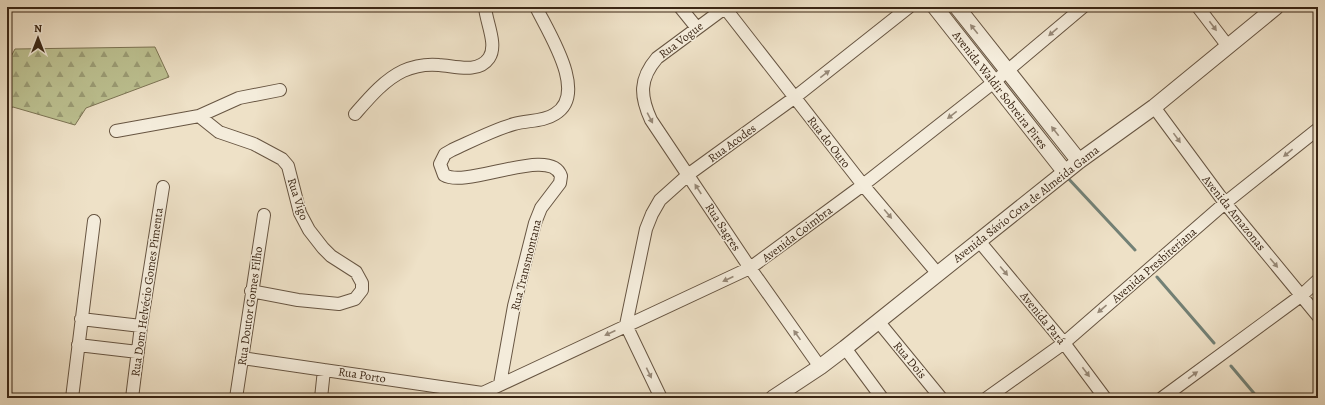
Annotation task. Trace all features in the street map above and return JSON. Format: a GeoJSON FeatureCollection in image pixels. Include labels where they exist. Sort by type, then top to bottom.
{"type":"FeatureCollection","features":[{"type":"Feature","properties":{"kind":"street"},"geometry":{"type":"LineString","coordinates":[[355,114],[390,80],[404,71],[423,65],[439,64],[468,68],[483,64],[489,58],[492,43],[485,7]]}},
{"type":"Feature","properties":{"kind":"street","name":"Rua Transmontana"},"geometry":{"type":"LineString","coordinates":[[500,384],[514,306],[535,223],[541,208],[560,183],[561,176],[556,170],[551,168],[528,165],[463,179],[451,179],[444,175],[440,164],[445,154],[452,150],[506,126],[551,116],[561,110],[567,102],[569,93],[563,62],[536,7]]}},
{"type":"Feature","properties":{"kind":"street"},"geometry":{"type":"LineString","coordinates":[[680,7],[696,28]]}},
{"type":"Feature","properties":{"kind":"street","name":"Rua Vogue"},"geometry":{"type":"LineString","coordinates":[[644,80],[652,63],[657,58],[726,7]]}},
{"type":"Feature","properties":{"kind":"street","name":"Rua do Ouro"},"geometry":{"type":"LineString","coordinates":[[726,7],[794,98],[863,185],[938,274]]}},
{"type":"Feature","properties":{"kind":"street","name":"Rua Acodes"},"geometry":{"type":"LineString","coordinates":[[626,326],[640,254],[652,214],[660,200],[689,174],[794,98],[909,7]]}},
{"type":"Feature","properties":{"kind":"street","name":"Avenida Waldir Sobreira Pires"},"geometry":{"type":"LineString","coordinates":[[935,7],[1066,172]]}},
{"type":"Feature","properties":{"kind":"street","name":"Avenida Waldir Sobreira Pires"},"geometry":{"type":"LineString","coordinates":[[957,7],[1079,161]]}},
{"type":"Feature","properties":{"kind":"street","name":"Avenida Coimbra"},"geometry":{"type":"LineString","coordinates":[[477,396],[750,268],[863,185],[1008,71],[1083,7]]}},
{"type":"Feature","properties":{"kind":"street"},"geometry":{"type":"LineString","coordinates":[[1198,7],[1227,45]]}},
{"type":"Feature","properties":{"kind":"street","name":"Avenida Sávio Cota de Almeida Gama"},"geometry":{"type":"LineString","coordinates":[[778,397],[845,348],[1079,161],[1154,107],[1227,45],[1276,7]]}},
{"type":"Feature","properties":{"kind":"street","name":"Rua Sagres"},"geometry":{"type":"LineString","coordinates":[[644,80],[642,99],[651,120],[689,174],[750,268],[820,367]]}},
{"type":"Feature","properties":{"kind":"street"},"geometry":{"type":"LineString","coordinates":[[116,131],[200,116],[239,98],[280,90]]}},
{"type":"Feature","properties":{"kind":"street","name":"Avenida Amazonas"},"geometry":{"type":"LineString","coordinates":[[1154,107],[1225,203],[1318,316]]}},
{"type":"Feature","properties":{"kind":"street","name":"Rua Vigo"},"geometry":{"type":"LineString","coordinates":[[200,116],[219,132],[254,144],[282,159],[288,166],[300,213],[309,230],[323,248],[356,272],[362,283],[362,290],[355,299],[339,304],[298,300],[251,291]]}},
{"type":"Feature","properties":{"kind":"street","name":"Avenida Presbiteriana"},"geometry":{"type":"LineString","coordinates":[[987,398],[1064,343],[1225,203],[1318,129]]}},
{"type":"Feature","properties":{"kind":"street","name":"Rua Dom Helvécio Gomes Pimenta"},"geometry":{"type":"LineString","coordinates":[[132,398],[140,326],[163,187]]}},
{"type":"Feature","properties":{"kind":"street","name":"Rua Doutor Gomes Filho"},"geometry":{"type":"LineString","coordinates":[[236,398],[251,291],[264,214]]}},
{"type":"Feature","properties":{"kind":"street"},"geometry":{"type":"LineString","coordinates":[[72,398],[94,221]]}},
{"type":"Feature","properties":{"kind":"street","name":"Avenida Pará"},"geometry":{"type":"LineString","coordinates":[[979,241],[1064,343],[1105,398]]}},
{"type":"Feature","properties":{"kind":"street"},"geometry":{"type":"LineString","coordinates":[[1162,398],[1302,295],[1318,280]]}},
{"type":"Feature","properties":{"kind":"street"},"geometry":{"type":"LineString","coordinates":[[81,319],[140,326]]}},
{"type":"Feature","properties":{"kind":"street","name":"Rua Dois"},"geometry":{"type":"LineString","coordinates":[[878,321],[941,398]]}},
{"type":"Feature","properties":{"kind":"street"},"geometry":{"type":"LineString","coordinates":[[626,326],[661,398]]}},
{"type":"Feature","properties":{"kind":"street"},"geometry":{"type":"LineString","coordinates":[[78,345],[138,352]]}},
{"type":"Feature","properties":{"kind":"street"},"geometry":{"type":"LineString","coordinates":[[845,348],[882,398]]}},
{"type":"Feature","properties":{"kind":"street","name":"Rua Porto"},"geometry":{"type":"LineString","coordinates":[[242,358],[324,370],[477,396]]}},
{"type":"Feature","properties":{"kind":"street"},"geometry":{"type":"LineString","coordinates":[[321,398],[324,370]]}},
{"type":"Feature","properties":{"kind":"green space"},"geometry":{"type":"Polygon","coordinates":[[[155,47],[169,77],[86,108],[75,125],[13,107],[7,109],[7,64],[15,49],[155,47]]]}},
{"type":"Feature","properties":{"kind":"waterway"},"geometry":{"type":"LineString","coordinates":[[1066,176],[1135,250]]}},
{"type":"Feature","properties":{"kind":"waterway"},"geometry":{"type":"LineString","coordinates":[[1157,277],[1214,343]]}},
{"type":"Feature","properties":{"kind":"waterway"},"geometry":{"type":"LineString","coordinates":[[1231,366],[1258,398]]}}]}
